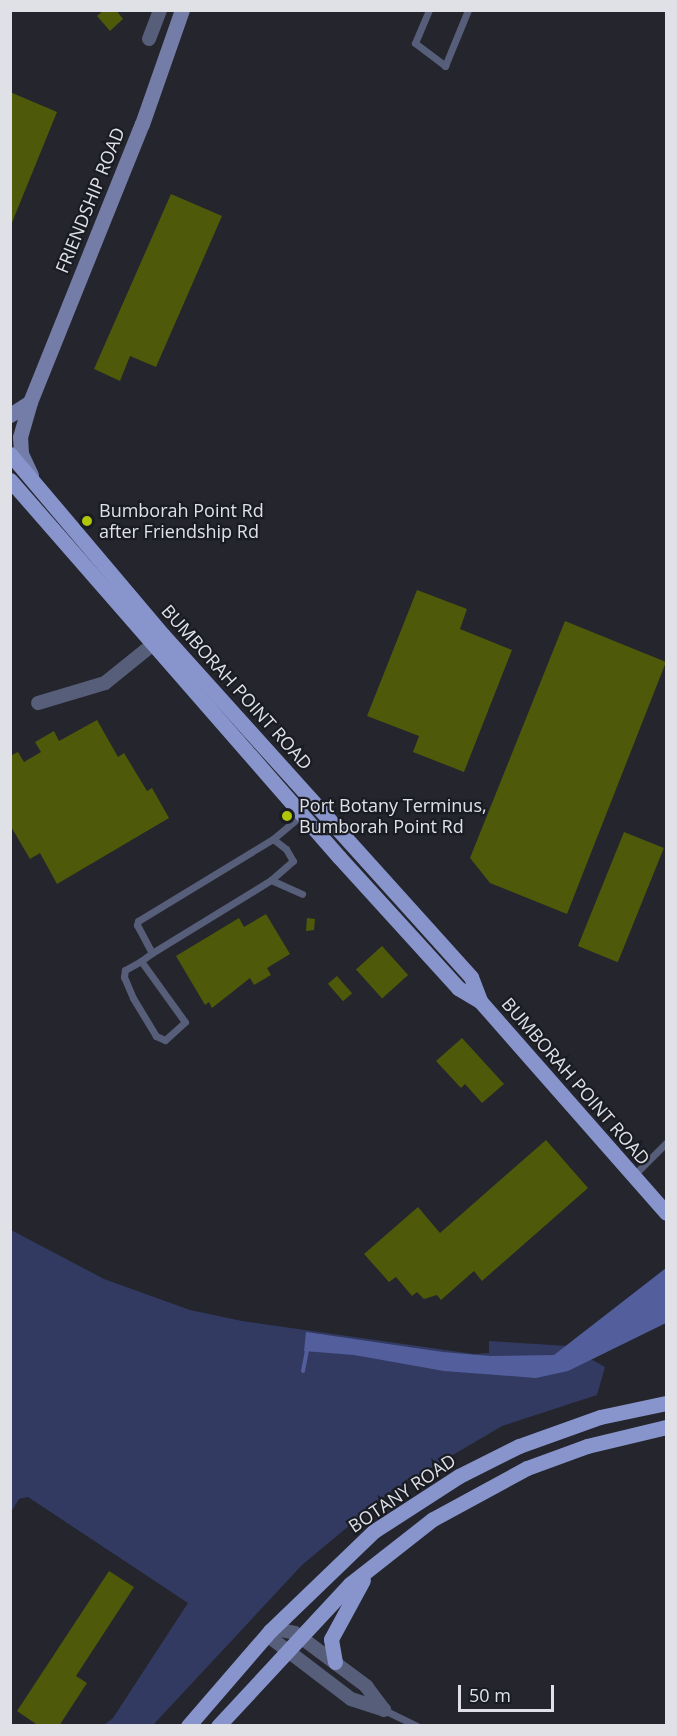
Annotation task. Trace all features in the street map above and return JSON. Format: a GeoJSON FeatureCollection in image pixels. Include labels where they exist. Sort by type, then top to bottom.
{"type":"FeatureCollection","features":[{"type":"Feature","properties":{"kind":"main road","name":"BUMBORAH POINT ROAD"},"geometry":{"type":"LineString","coordinates":[[10,454],[157,640],[302,815],[458,988],[480,1001],[666,1213]]}},
{"type":"Feature","properties":{"kind":"main road","name":"BUMBORAH POINT ROAD"},"geometry":{"type":"LineString","coordinates":[[10,480],[157,640],[353,844],[471,977],[480,1001]]}},
{"type":"Feature","properties":{"kind":"main road","name":"BOTANY ROAD"},"geometry":{"type":"LineString","coordinates":[[188,1725],[268,1633],[374,1531],[459,1476],[557,1432],[666,1403]]}},
{"type":"Feature","properties":{"kind":"main road"},"geometry":{"type":"LineString","coordinates":[[218,1725],[299,1636],[377,1561],[433,1519],[504,1479],[587,1446],[666,1427]]}},
{"type":"Feature","properties":{"kind":"main road"},"geometry":{"type":"LineString","coordinates":[[335,1662],[331,1639],[334,1629],[377,1561]]}},
{"type":"Feature","properties":{"kind":"street"},"geometry":{"type":"LineString","coordinates":[[149,39],[160,10]]}},
{"type":"Feature","properties":{"kind":"street","name":"FRIENDSHIP ROAD"},"geometry":{"type":"LineString","coordinates":[[35,483],[21,453],[20,437],[30,402],[142,124],[182,10]]}},
{"type":"Feature","properties":{"kind":"street"},"geometry":{"type":"LineString","coordinates":[[10,415],[30,402]]}},
{"type":"Feature","properties":{"kind":"street"},"geometry":{"type":"LineString","coordinates":[[38,704],[105,683],[157,640]]}},
{"type":"Feature","properties":{"kind":"street"},"geometry":{"type":"LineString","coordinates":[[339,857],[353,844]]}},
{"type":"Feature","properties":{"kind":"street"},"geometry":{"type":"LineString","coordinates":[[276,1629],[299,1636],[366,1686],[384,1710],[351,1699],[285,1652],[268,1633],[276,1629]]}},
{"type":"Feature","properties":{"kind":"lane"},"geometry":{"type":"LineString","coordinates":[[429,10],[415,43],[445,66],[468,10]]}},
{"type":"Feature","properties":{"kind":"lane"},"geometry":{"type":"LineString","coordinates":[[152,953],[137,925],[138,921],[273,839],[302,815]]}},
{"type":"Feature","properties":{"kind":"lane"},"geometry":{"type":"LineString","coordinates":[[141,961],[185,1022],[165,1040],[156,1036],[124,977],[126,970],[271,880],[293,861],[286,849],[273,839]]}},
{"type":"Feature","properties":{"kind":"lane"},"geometry":{"type":"LineString","coordinates":[[271,880],[302,894]]}},
{"type":"Feature","properties":{"kind":"lane"},"geometry":{"type":"LineString","coordinates":[[633,1176],[666,1143]]}},
{"type":"Feature","properties":{"kind":"lane"},"geometry":{"type":"LineString","coordinates":[[384,1710],[417,1725]]}},
{"type":"Feature","properties":{"kind":"shaded area"},"geometry":{"type":"Polygon","coordinates":[[[11,1230],[104,1279],[190,1310],[242,1321],[474,1354],[489,1353],[489,1341],[568,1346],[605,1367],[597,1395],[502,1426],[387,1494],[302,1565],[153,1725],[104,1725],[113,1718],[188,1603],[28,1497],[19,1499],[11,1512],[11,1230]]]}},
{"type":"Feature","properties":{"kind":"shaded area"},"geometry":{"type":"Polygon","coordinates":[[[666,1268],[666,1323],[568,1371],[536,1378],[444,1371],[354,1355],[304,1351],[306,1332],[443,1352],[490,1356],[554,1355],[666,1268]]]}},
{"type":"Feature","properties":{"kind":"building"},"geometry":{"type":"Polygon","coordinates":[[[104,10],[116,10],[123,19],[110,31],[97,16],[104,10]]]}},
{"type":"Feature","properties":{"kind":"building"},"geometry":{"type":"Polygon","coordinates":[[[10,92],[57,112],[11,225],[10,225],[10,92]]]}},
{"type":"Feature","properties":{"kind":"building"},"geometry":{"type":"Polygon","coordinates":[[[171,194],[222,216],[156,367],[130,356],[120,381],[94,369],[171,194]]]}},
{"type":"Feature","properties":{"kind":"building"},"geometry":{"type":"Polygon","coordinates":[[[417,590],[467,609],[460,629],[512,650],[464,772],[413,752],[419,736],[367,716],[417,590]]]}},
{"type":"Feature","properties":{"kind":"building"},"geometry":{"type":"Polygon","coordinates":[[[565,621],[666,662],[567,914],[490,883],[470,858],[565,621]]]}},
{"type":"Feature","properties":{"kind":"building"},"geometry":{"type":"Polygon","coordinates":[[[97,720],[118,757],[124,753],[147,791],[152,788],[169,818],[57,884],[40,853],[30,859],[10,825],[10,756],[18,752],[24,762],[41,752],[35,742],[54,731],[59,741],[97,720]]]}},
{"type":"Feature","properties":{"kind":"building"},"geometry":{"type":"Polygon","coordinates":[[[624,832],[664,848],[618,962],[578,946],[624,832]]]}},
{"type":"Feature","properties":{"kind":"building"},"geometry":{"type":"Polygon","coordinates":[[[266,914],[290,954],[267,968],[271,975],[254,985],[250,978],[212,1008],[209,1002],[205,1005],[176,956],[239,918],[244,927],[266,914]]]}},
{"type":"Feature","properties":{"kind":"building"},"geometry":{"type":"Polygon","coordinates":[[[307,918],[315,919],[314,930],[306,931],[307,918]]]}},
{"type":"Feature","properties":{"kind":"building"},"geometry":{"type":"Polygon","coordinates":[[[382,946],[408,975],[382,998],[356,969],[382,946]]]}},
{"type":"Feature","properties":{"kind":"building"},"geometry":{"type":"Polygon","coordinates":[[[337,976],[352,993],[343,1001],[328,984],[337,976]]]}},
{"type":"Feature","properties":{"kind":"building"},"geometry":{"type":"Polygon","coordinates":[[[462,1038],[504,1084],[482,1103],[465,1084],[461,1088],[436,1061],[462,1038]]]}},
{"type":"Feature","properties":{"kind":"building"},"geometry":{"type":"Polygon","coordinates":[[[546,1140],[588,1188],[482,1281],[474,1271],[441,1300],[437,1295],[424,1299],[417,1292],[412,1296],[396,1277],[389,1282],[364,1254],[418,1207],[440,1233],[546,1140]]]}},
{"type":"Feature","properties":{"kind":"building"},"geometry":{"type":"Polygon","coordinates":[[[109,1571],[134,1587],[76,1676],[87,1683],[59,1726],[39,1726],[17,1711],[109,1571]]]}},
{"type":"Feature","properties":{"kind":"waterway"},"geometry":{"type":"LineString","coordinates":[[303,1371],[307,1350]]}},
{"type":"Feature","properties":{"kind":"place","name":"Bumborah Point Rd after Friendship Rd"},"geometry":{"type":"Point","coordinates":[87,521]}},
{"type":"Feature","properties":{"kind":"place","name":"Port Botany Terminus, Bumborah Point Rd"},"geometry":{"type":"Point","coordinates":[287,816]}}]}
